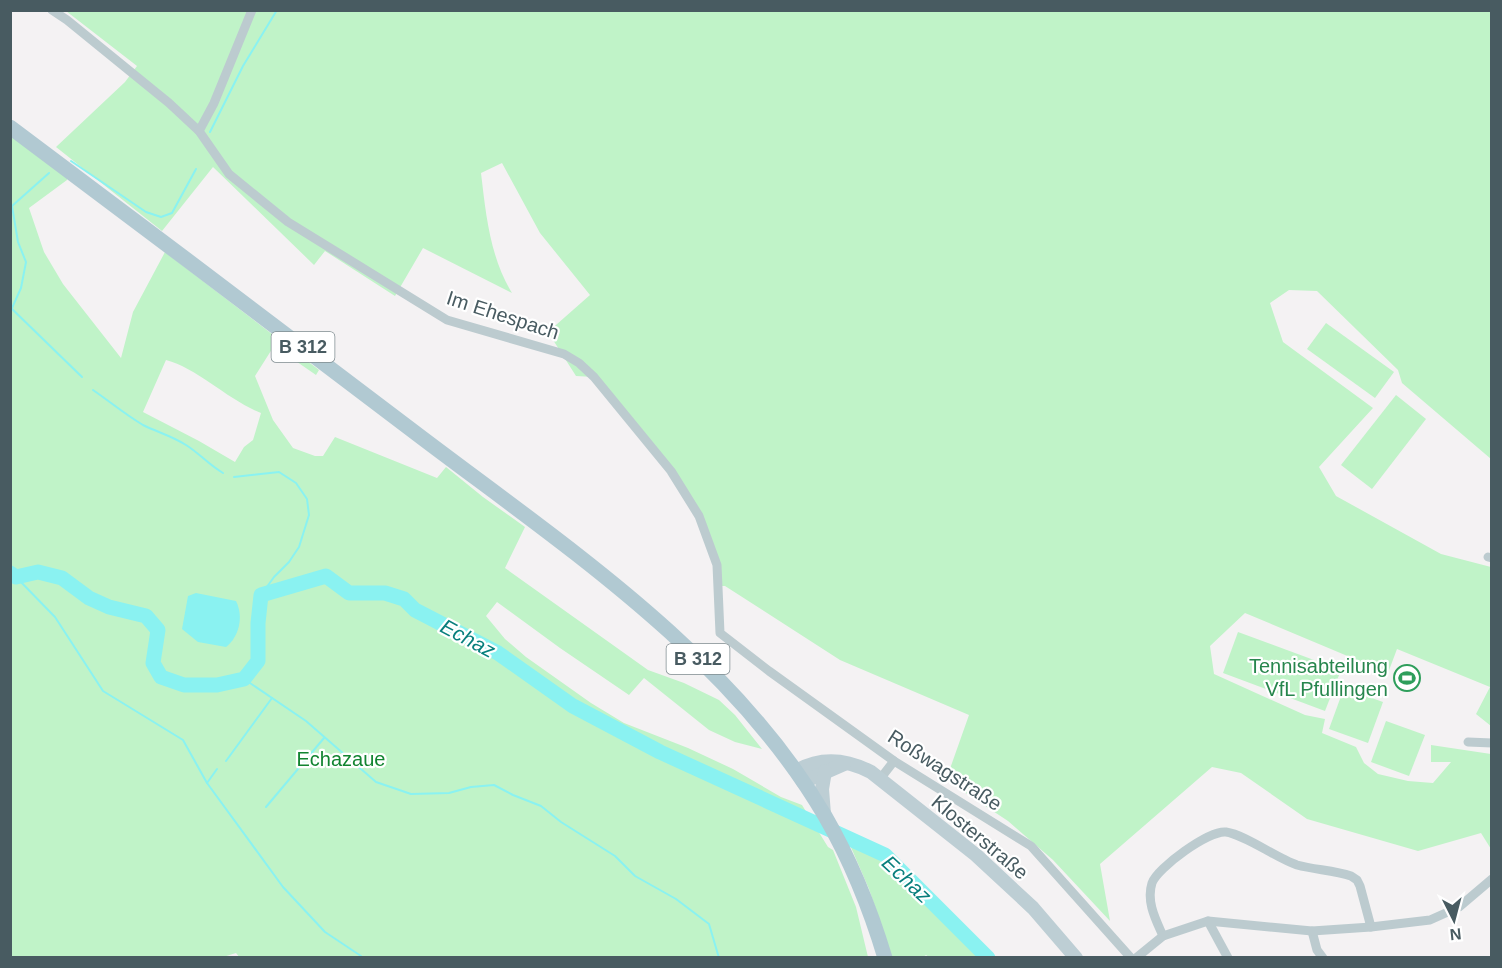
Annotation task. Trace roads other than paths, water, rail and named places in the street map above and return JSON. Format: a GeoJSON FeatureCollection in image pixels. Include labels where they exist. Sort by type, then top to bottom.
{"type":"FeatureCollection","features":[{"type":"Feature","properties":{"kind":"main road","name":"B 312"},"geometry":{"type":"LineString","coordinates":[[10,127],[594,569],[709,668],[763,727],[799,776],[826,819],[856,877],[885,957]]}},
{"type":"Feature","properties":{"kind":"main road","name":"Klosterstraße"},"geometry":{"type":"LineString","coordinates":[[799,776],[817,762],[834,761],[862,768],[880,779],[976,855],[1033,908],[1076,957]]}},
{"type":"Feature","properties":{"kind":"main road"},"geometry":{"type":"LineString","coordinates":[[799,776],[846,764]]}},
{"type":"Feature","properties":{"kind":"main road"},"geometry":{"type":"LineString","coordinates":[[825,771],[822,789],[826,819]]}},
{"type":"Feature","properties":{"kind":"street","name":"Im Ehespach"},"geometry":{"type":"LineString","coordinates":[[52,10],[161,97],[199,131],[229,174],[288,222],[447,320],[564,354],[579,363],[594,377],[671,471],[699,516],[717,565],[720,633]]}},
{"type":"Feature","properties":{"kind":"street"},"geometry":{"type":"LineString","coordinates":[[199,131],[214,103],[252,10]]}},
{"type":"Feature","properties":{"kind":"street","name":"Roßwagstraße"},"geometry":{"type":"LineString","coordinates":[[720,633],[894,761],[1031,846],[1131,957]]}},
{"type":"Feature","properties":{"kind":"street"},"geometry":{"type":"LineString","coordinates":[[1468,742],[1491,743]]}},
{"type":"Feature","properties":{"kind":"street"},"geometry":{"type":"LineString","coordinates":[[880,779],[894,761]]}},
{"type":"Feature","properties":{"kind":"street"},"geometry":{"type":"LineString","coordinates":[[1163,936],[1151,906],[1152,882],[1187,850],[1220,832],[1232,834],[1296,864],[1351,876],[1360,886],[1371,927]]}},
{"type":"Feature","properties":{"kind":"street"},"geometry":{"type":"LineString","coordinates":[[1137,957],[1163,936],[1208,921],[1312,931],[1430,920],[1459,907],[1491,879]]}},
{"type":"Feature","properties":{"kind":"street"},"geometry":{"type":"LineString","coordinates":[[1208,921],[1228,957]]}},
{"type":"Feature","properties":{"kind":"street"},"geometry":{"type":"LineString","coordinates":[[1312,931],[1317,950],[1323,957]]}},
{"type":"Feature","properties":{"kind":"water"},"geometry":{"type":"Polygon","coordinates":[[[196,593],[236,601],[240,614],[239,626],[234,638],[226,647],[198,642],[182,629],[188,596],[196,593]]]}},
{"type":"Feature","properties":{"kind":"waterway"},"geometry":{"type":"LineString","coordinates":[[210,132],[243,66],[277,10]]}},
{"type":"Feature","properties":{"kind":"waterway"},"geometry":{"type":"LineString","coordinates":[[71,161],[146,212],[161,217],[172,213],[196,169]]}},
{"type":"Feature","properties":{"kind":"waterway"},"geometry":{"type":"LineString","coordinates":[[12,308],[21,288],[26,262],[18,242],[12,206],[49,173]]}},
{"type":"Feature","properties":{"kind":"waterway"},"geometry":{"type":"LineString","coordinates":[[10,307],[82,377]]}},
{"type":"Feature","properties":{"kind":"waterway"},"geometry":{"type":"LineString","coordinates":[[93,390],[143,425],[186,445],[223,473]]}},
{"type":"Feature","properties":{"kind":"waterway"},"geometry":{"type":"LineString","coordinates":[[234,477],[279,472],[296,483],[307,499],[309,515],[299,547],[261,595]]}},
{"type":"Feature","properties":{"kind":"waterway","name":"Echaz"},"geometry":{"type":"LineString","coordinates":[[10,573],[16,577],[38,572],[62,578],[89,598],[109,607],[146,616],[158,630],[153,663],[161,677],[184,685],[217,685],[244,679],[258,661],[261,595],[326,576],[349,593],[385,593],[404,599],[415,610],[498,653],[573,706],[660,752],[885,855],[988,958]]}},
{"type":"Feature","properties":{"kind":"waterway"},"geometry":{"type":"LineString","coordinates":[[16,577],[55,617],[103,691],[183,740],[207,783],[283,887],[325,932],[361,956]]}},
{"type":"Feature","properties":{"kind":"waterway"},"geometry":{"type":"LineString","coordinates":[[244,679],[306,721],[376,782],[411,794],[449,793],[471,787],[494,785],[541,806],[561,822],[615,856],[635,876],[676,899],[709,924],[719,958]]}},
{"type":"Feature","properties":{"kind":"waterway"},"geometry":{"type":"LineString","coordinates":[[226,761],[272,698]]}},
{"type":"Feature","properties":{"kind":"waterway"},"geometry":{"type":"LineString","coordinates":[[266,807],[324,738]]}},
{"type":"Feature","properties":{"kind":"waterway"},"geometry":{"type":"LineString","coordinates":[[207,783],[217,769]]}},
{"type":"Feature","properties":{"kind":"place","name":"Tennisabteilung VfL Pfullingen"},"geometry":{"type":"Point","coordinates":[1407,678]}},
{"type":"Feature","properties":{"kind":"park label","name":"Echazaue"},"geometry":{"type":"Point","coordinates":[341,759]}}]}
